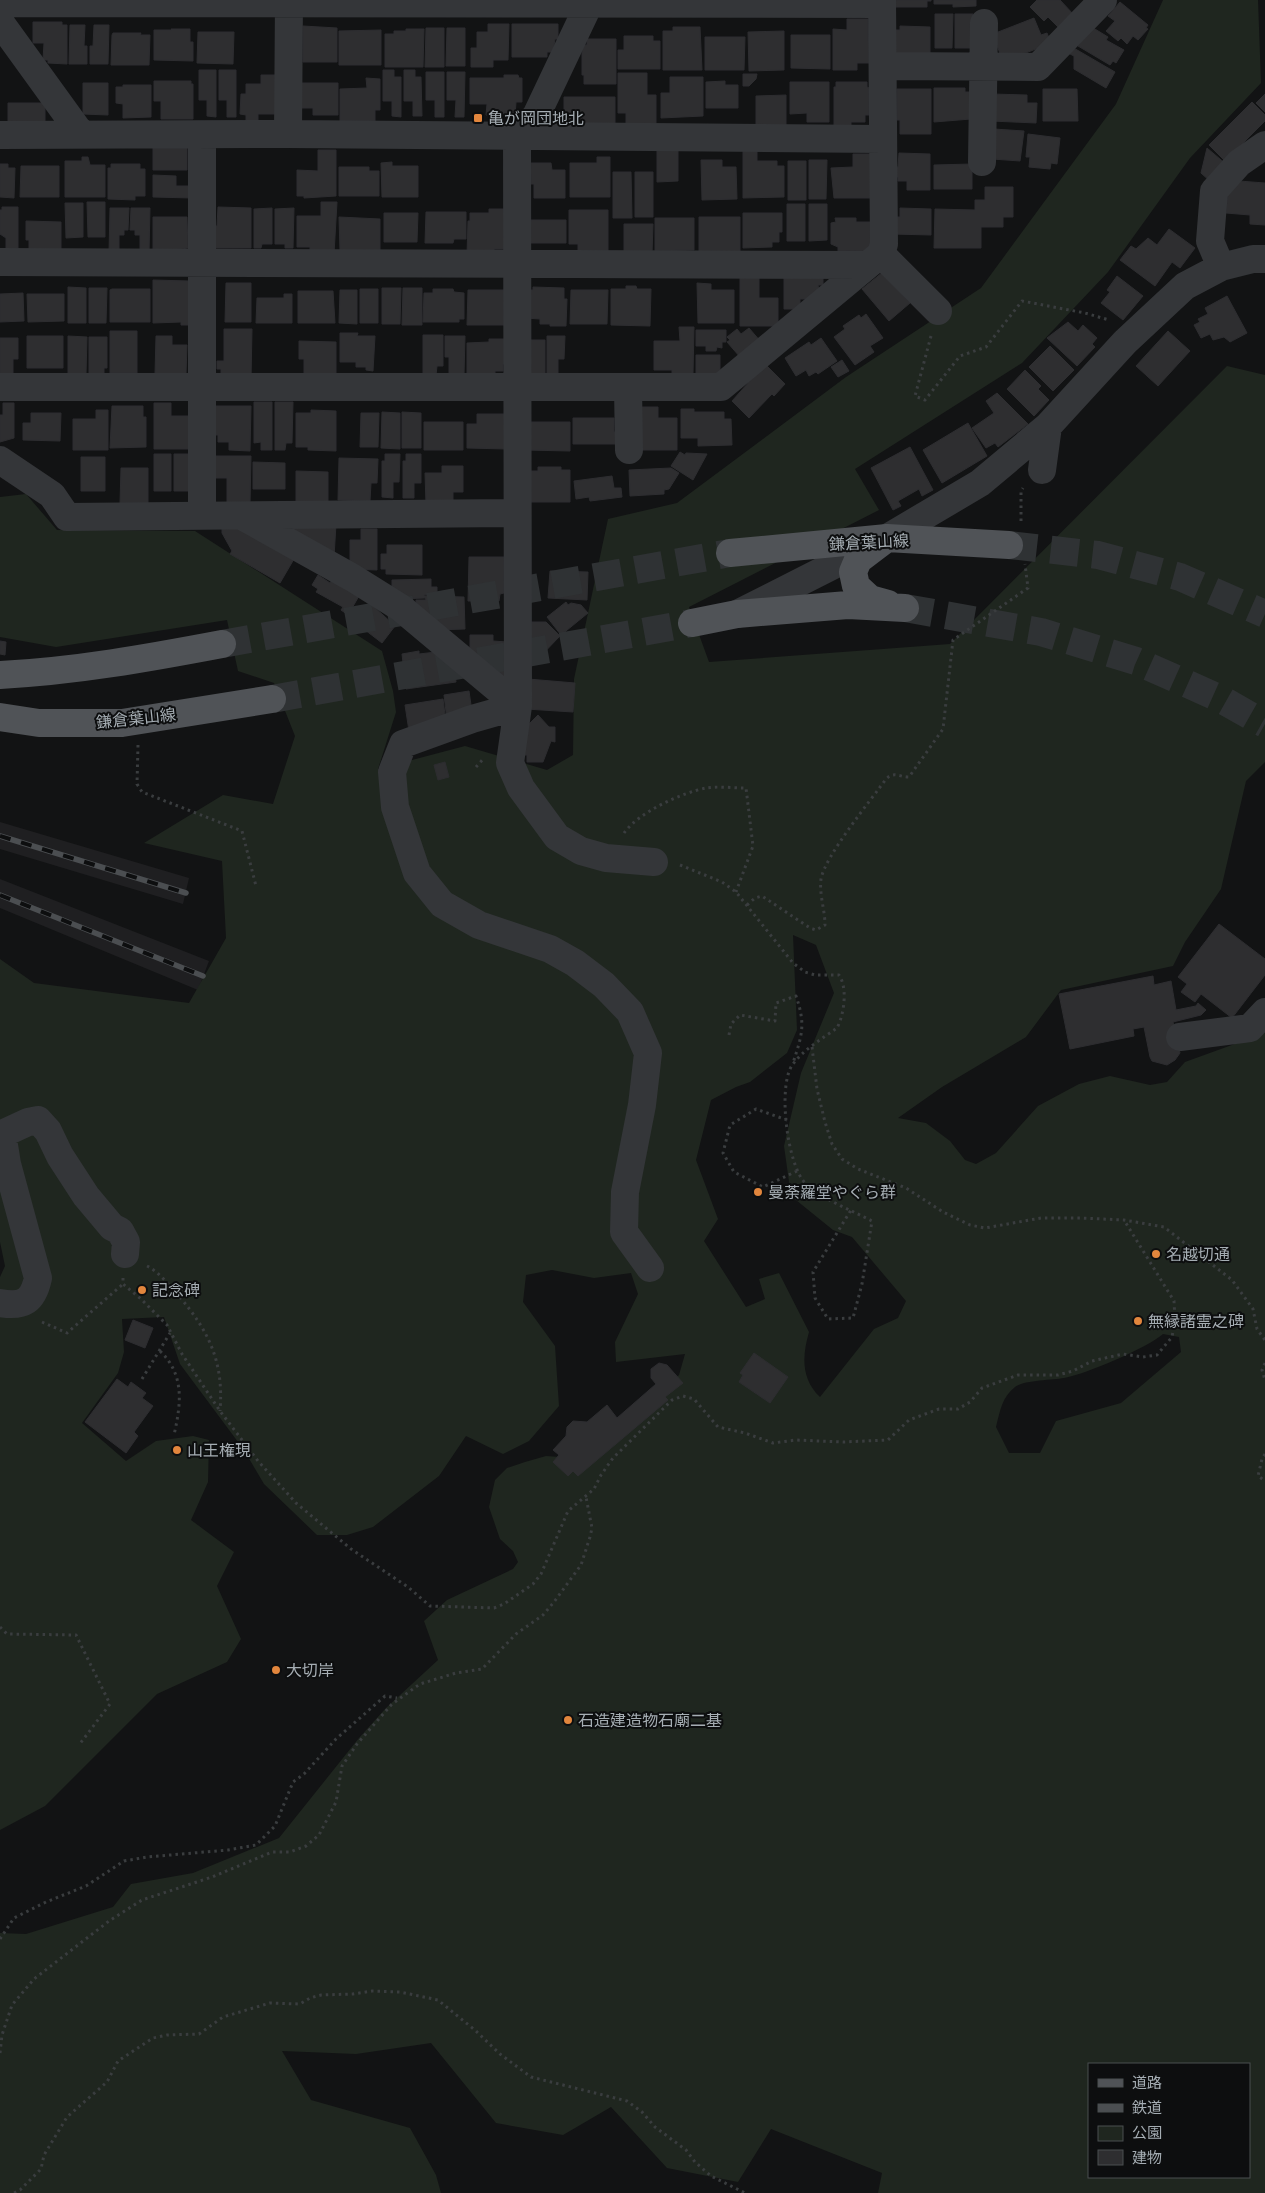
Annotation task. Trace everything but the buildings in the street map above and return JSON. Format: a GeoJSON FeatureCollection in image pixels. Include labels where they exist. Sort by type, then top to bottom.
{"type":"FeatureCollection","features":[{"type":"Feature","properties":{"kind":"main road","name":"鎌倉葉山線"},"geometry":{"type":"LineString","coordinates":[[730,553],[887,538],[1009,545]]}},
{"type":"Feature","properties":{"kind":"main road"},"geometry":{"type":"LineString","coordinates":[[692,623],[737,614],[848,605],[901,608],[870,599],[856,586],[853,572],[858,560],[887,538]]}},
{"type":"Feature","properties":{"kind":"main road"},"geometry":{"type":"LineString","coordinates":[[0,675],[57,672],[96,667],[222,644]]}},
{"type":"Feature","properties":{"kind":"main road","name":"鎌倉葉山線"},"geometry":{"type":"LineString","coordinates":[[0,717],[39,723],[122,723],[272,699]]}},
{"type":"Feature","properties":{"kind":"street"},"geometry":{"type":"LineString","coordinates":[[883,66],[1038,67],[1103,0]]}},
{"type":"Feature","properties":{"kind":"street"},"geometry":{"type":"LineString","coordinates":[[0,2],[882,2],[884,244],[874,259],[721,387],[0,387]]}},
{"type":"Feature","properties":{"kind":"street"},"geometry":{"type":"LineString","coordinates":[[288,134],[289,2]]}},
{"type":"Feature","properties":{"kind":"street"},"geometry":{"type":"LineString","coordinates":[[590,2],[536,116],[516,136],[518,706],[510,763],[521,788],[557,837],[581,851],[606,858],[654,862]]}},
{"type":"Feature","properties":{"kind":"street"},"geometry":{"type":"LineString","coordinates":[[0,22],[81,134]]}},
{"type":"Feature","properties":{"kind":"street"},"geometry":{"type":"LineString","coordinates":[[982,162],[984,23]]}},
{"type":"Feature","properties":{"kind":"street"},"geometry":{"type":"LineString","coordinates":[[0,135],[288,134],[882,139]]}},
{"type":"Feature","properties":{"kind":"street"},"geometry":{"type":"LineString","coordinates":[[202,135],[202,515]]}},
{"type":"Feature","properties":{"kind":"street"},"geometry":{"type":"LineString","coordinates":[[1221,267],[1210,241],[1214,191],[1239,163],[1265,145]]}},
{"type":"Feature","properties":{"kind":"street"},"geometry":{"type":"LineString","coordinates":[[0,262],[517,264],[874,259],[938,312]]}},
{"type":"Feature","properties":{"kind":"street"},"geometry":{"type":"LineString","coordinates":[[737,614],[887,538],[980,483],[1048,426],[1125,342],[1186,286],[1221,267],[1253,259],[1265,259]]}},
{"type":"Feature","properties":{"kind":"street"},"geometry":{"type":"LineString","coordinates":[[628,387],[629,450]]}},
{"type":"Feature","properties":{"kind":"street"},"geometry":{"type":"LineString","coordinates":[[1042,470],[1048,426]]}},
{"type":"Feature","properties":{"kind":"street"},"geometry":{"type":"LineString","coordinates":[[0,460],[52,495],[67,516],[517,513]]}},
{"type":"Feature","properties":{"kind":"street"},"geometry":{"type":"LineString","coordinates":[[240,514],[353,578],[401,608],[518,706]]}},
{"type":"Feature","properties":{"kind":"street"},"geometry":{"type":"LineString","coordinates":[[518,706],[472,719],[403,744],[392,772],[395,807],[417,873],[442,904],[478,925],[550,949],[575,963],[604,985],[630,1012],[648,1053],[642,1105],[625,1192],[624,1232],[650,1268]]}},
{"type":"Feature","properties":{"kind":"street"},"geometry":{"type":"LineString","coordinates":[[1180,1037],[1250,1028],[1265,1012]]}},
{"type":"Feature","properties":{"kind":"street"},"geometry":{"type":"LineString","coordinates":[[7,1304],[28,1300],[35,1293],[38,1278],[7,1164],[3,1138],[4,1132],[11,1128],[38,1120],[43,1125],[86,1196],[112,1227],[120,1231],[126,1242],[125,1254]]}},
{"type":"Feature","properties":{"kind":"path"},"geometry":{"type":"LineString","coordinates":[[938,312],[916,396],[925,400],[960,356],[986,347],[1022,301],[1086,313],[1125,324],[1137,332]]}},
{"type":"Feature","properties":{"kind":"path"},"geometry":{"type":"LineString","coordinates":[[747,905],[755,898],[762,896],[810,928],[816,930],[825,925],[821,877],[833,854],[886,779],[890,775],[895,774],[909,777],[943,729],[953,640],[1028,588]]}},
{"type":"Feature","properties":{"kind":"path"},"geometry":{"type":"LineString","coordinates":[[122,723],[126,735],[139,742],[137,784],[142,792],[242,831],[256,886]]}},
{"type":"Feature","properties":{"kind":"path"},"geometry":{"type":"LineString","coordinates":[[606,858],[629,827],[665,802],[707,788],[746,788],[753,846],[736,892]]}},
{"type":"Feature","properties":{"kind":"path"},"geometry":{"type":"LineString","coordinates":[[654,862],[677,864],[722,882],[736,892],[793,963],[805,972],[815,975],[839,975],[842,978],[841,1020],[837,1028],[792,1064]]}},
{"type":"Feature","properties":{"kind":"path"},"geometry":{"type":"LineString","coordinates":[[729,1036],[731,1024],[740,1015],[775,1021],[776,1003],[796,996],[803,1015],[801,1038],[786,1081],[785,1104],[790,1149],[797,1171],[801,1179],[816,1193],[851,1210],[872,1222],[862,1284],[853,1318],[828,1319],[815,1298],[812,1272],[851,1210]]}},
{"type":"Feature","properties":{"kind":"path"},"geometry":{"type":"LineString","coordinates":[[812,1047],[817,1089],[825,1122],[832,1144],[842,1159],[858,1169],[906,1188],[942,1212],[970,1225],[985,1228],[1041,1218],[1124,1220],[1164,1228],[1232,1280],[1253,1309],[1257,1329],[1265,1340]]}},
{"type":"Feature","properties":{"kind":"path"},"geometry":{"type":"LineString","coordinates":[[787,1120],[756,1109],[730,1125],[723,1153],[734,1172],[763,1187],[797,1171]]}},
{"type":"Feature","properties":{"kind":"path"},"geometry":{"type":"LineString","coordinates":[[123,1284],[167,1325],[199,1382],[220,1411],[258,1461],[296,1502],[351,1549],[408,1587],[430,1606],[494,1608],[524,1592],[541,1574],[568,1511],[586,1498],[594,1489],[613,1458],[672,1400],[683,1396],[694,1399],[718,1427],[773,1444],[796,1440],[843,1442],[888,1440],[909,1420],[939,1409],[958,1409],[970,1402],[982,1388],[1018,1375],[1058,1375],[1073,1371],[1092,1361],[1123,1354],[1142,1356],[1157,1354],[1172,1337],[1175,1320],[1174,1301],[1124,1220]]}},
{"type":"Feature","properties":{"kind":"path"},"geometry":{"type":"LineString","coordinates":[[7,1304],[67,1333],[123,1284],[125,1254],[151,1268],[171,1287],[201,1323],[218,1360],[221,1378],[220,1411]]}},
{"type":"Feature","properties":{"kind":"path"},"geometry":{"type":"LineString","coordinates":[[142,1379],[170,1333]]}},
{"type":"Feature","properties":{"kind":"path"},"geometry":{"type":"LineString","coordinates":[[160,1351],[169,1360],[181,1393],[174,1435]]}},
{"type":"Feature","properties":{"kind":"path"},"geometry":{"type":"LineString","coordinates":[[1265,1363],[1262,1370],[1265,1380]]}},
{"type":"Feature","properties":{"kind":"path"},"geometry":{"type":"LineString","coordinates":[[1265,1454],[1258,1476],[1265,1481]]}},
{"type":"Feature","properties":{"kind":"path"},"geometry":{"type":"LineString","coordinates":[[0,2053],[2,2035],[12,2005],[34,1979],[109,1921],[142,1900],[212,1877],[272,1852],[290,1852],[306,1846],[319,1835],[336,1802],[342,1766],[357,1744],[398,1698],[428,1681],[456,1673],[482,1669],[516,1634],[543,1615],[581,1565],[592,1528],[586,1498]]}},
{"type":"Feature","properties":{"kind":"path"},"geometry":{"type":"LineString","coordinates":[[0,1627],[7,1634],[76,1635],[110,1704],[79,1745]]}},
{"type":"Feature","properties":{"kind":"path"},"geometry":{"type":"LineString","coordinates":[[0,1939],[14,1918],[46,1902],[86,1886],[124,1861],[147,1856],[228,1850],[256,1845],[275,1826],[293,1782],[304,1774],[336,1738],[384,1696],[398,1698]]}},
{"type":"Feature","properties":{"kind":"path"},"geometry":{"type":"LineString","coordinates":[[14,2193],[41,2169],[44,2155],[67,2116],[107,2082],[118,2062],[153,2038],[167,2035],[199,2034],[223,2017],[270,2003],[300,2004],[310,1998],[321,1995],[353,1994],[372,1991],[400,1992],[438,2000],[476,2031],[500,2054],[531,2077],[627,2101],[642,2112],[655,2127],[686,2150],[695,2162],[711,2176],[745,2193]]}},
{"type":"Feature","properties":{"kind":"shaded area"},"geometry":{"type":"Polygon","coordinates":[[[0,822],[189,878],[183,904],[0,849],[0,822]]]}},
{"type":"Feature","properties":{"kind":"shaded area"},"geometry":{"type":"Polygon","coordinates":[[[0,879],[209,961],[198,990],[0,908],[0,879]]]}},
{"type":"Feature","properties":{"kind":"green space"},"geometry":{"type":"Polygon","coordinates":[[[1163,0],[1258,0],[1261,83],[1190,158],[1108,272],[1022,363],[855,469],[879,510],[689,607],[709,662],[950,644],[1227,366],[1265,375],[1265,762],[1246,781],[1221,889],[1185,942],[1173,966],[1061,990],[1026,1037],[942,1087],[898,1118],[926,1123],[950,1141],[965,1160],[976,1164],[996,1153],[1038,1106],[1079,1084],[1110,1076],[1150,1085],[1167,1082],[1185,1062],[1265,1033],[1265,2193],[878,2193],[882,2173],[771,2129],[738,2182],[667,2168],[611,2107],[563,2135],[496,2123],[431,2043],[356,2054],[282,2051],[311,2100],[410,2128],[436,2175],[441,2193],[0,2193],[0,1933],[26,1934],[113,1907],[131,1884],[193,1873],[279,1838],[359,1738],[386,1708],[438,1660],[424,1621],[447,1600],[513,1569],[518,1562],[513,1551],[500,1539],[489,1507],[495,1480],[507,1468],[546,1456],[574,1458],[653,1401],[679,1375],[685,1354],[616,1362],[615,1342],[638,1294],[631,1273],[594,1278],[552,1270],[526,1275],[523,1302],[555,1346],[559,1406],[529,1441],[503,1454],[466,1436],[439,1476],[373,1527],[347,1535],[317,1535],[264,1484],[244,1450],[180,1364],[164,1317],[122,1319],[124,1352],[118,1373],[82,1423],[126,1461],[156,1441],[193,1436],[209,1440],[208,1482],[191,1520],[234,1552],[217,1586],[241,1639],[227,1662],[157,1694],[45,1806],[0,1830],[0,1277],[5,1266],[0,1242],[0,959],[34,983],[189,1003],[226,938],[222,861],[144,843],[223,795],[273,804],[295,736],[274,683],[238,671],[227,620],[56,647],[0,637],[0,497],[26,494],[57,530],[195,531],[382,651],[393,691],[396,712],[378,769],[465,746],[547,770],[573,755],[574,679],[608,519],[677,503],[846,377],[981,288],[1116,104],[1163,0]],[[793,935],[797,1030],[787,1053],[750,1082],[711,1100],[696,1160],[718,1219],[704,1241],[746,1307],[765,1299],[759,1279],[779,1273],[809,1332],[804,1358],[806,1375],[809,1383],[820,1397],[874,1329],[898,1318],[906,1301],[852,1237],[833,1230],[791,1196],[784,1146],[801,1073],[834,993],[816,945],[793,935]],[[1163,1334],[1116,1360],[1074,1376],[1025,1383],[1015,1387],[1004,1400],[996,1427],[1009,1453],[1040,1453],[1056,1421],[1121,1403],[1181,1352],[1179,1337],[1163,1334]]]}},
{"type":"Feature","properties":{"kind":"tunnel"},"geometry":{"type":"LineString","coordinates":[[1009,545],[1098,555],[1180,577],[1265,614]]}},
{"type":"Feature","properties":{"kind":"tunnel"},"geometry":{"type":"LineString","coordinates":[[222,644],[730,553]]}},
{"type":"Feature","properties":{"kind":"tunnel"},"geometry":{"type":"LineString","coordinates":[[905,608],[1041,632],[1136,661],[1219,698],[1265,724]]}},
{"type":"Feature","properties":{"kind":"tunnel"},"geometry":{"type":"LineString","coordinates":[[272,699],[692,623]]}},
{"type":"Feature","properties":{"kind":"railway"},"geometry":{"type":"LineString","coordinates":[[0,836],[186,893]]}},
{"type":"Feature","properties":{"kind":"railway"},"geometry":{"type":"LineString","coordinates":[[0,895],[203,976]]}},
{"type":"Feature","properties":{"kind":"place","name":"亀が岡団地北"},"geometry":{"type":"Point","coordinates":[478,118]}},
{"type":"Feature","properties":{"kind":"place","name":"曼荼羅堂やぐら群"},"geometry":{"type":"Point","coordinates":[758,1192]}},
{"type":"Feature","properties":{"kind":"place","name":"名越切通"},"geometry":{"type":"Point","coordinates":[1156,1254]}},
{"type":"Feature","properties":{"kind":"place","name":"記念碑"},"geometry":{"type":"Point","coordinates":[142,1290]}},
{"type":"Feature","properties":{"kind":"place","name":"無縁諸霊之碑"},"geometry":{"type":"Point","coordinates":[1138,1321]}},
{"type":"Feature","properties":{"kind":"place","name":"山王権現"},"geometry":{"type":"Point","coordinates":[177,1450]}},
{"type":"Feature","properties":{"kind":"place","name":"大切岸"},"geometry":{"type":"Point","coordinates":[276,1670]}},
{"type":"Feature","properties":{"kind":"place","name":"石造建造物石廟二基"},"geometry":{"type":"Point","coordinates":[568,1720]}}]}
